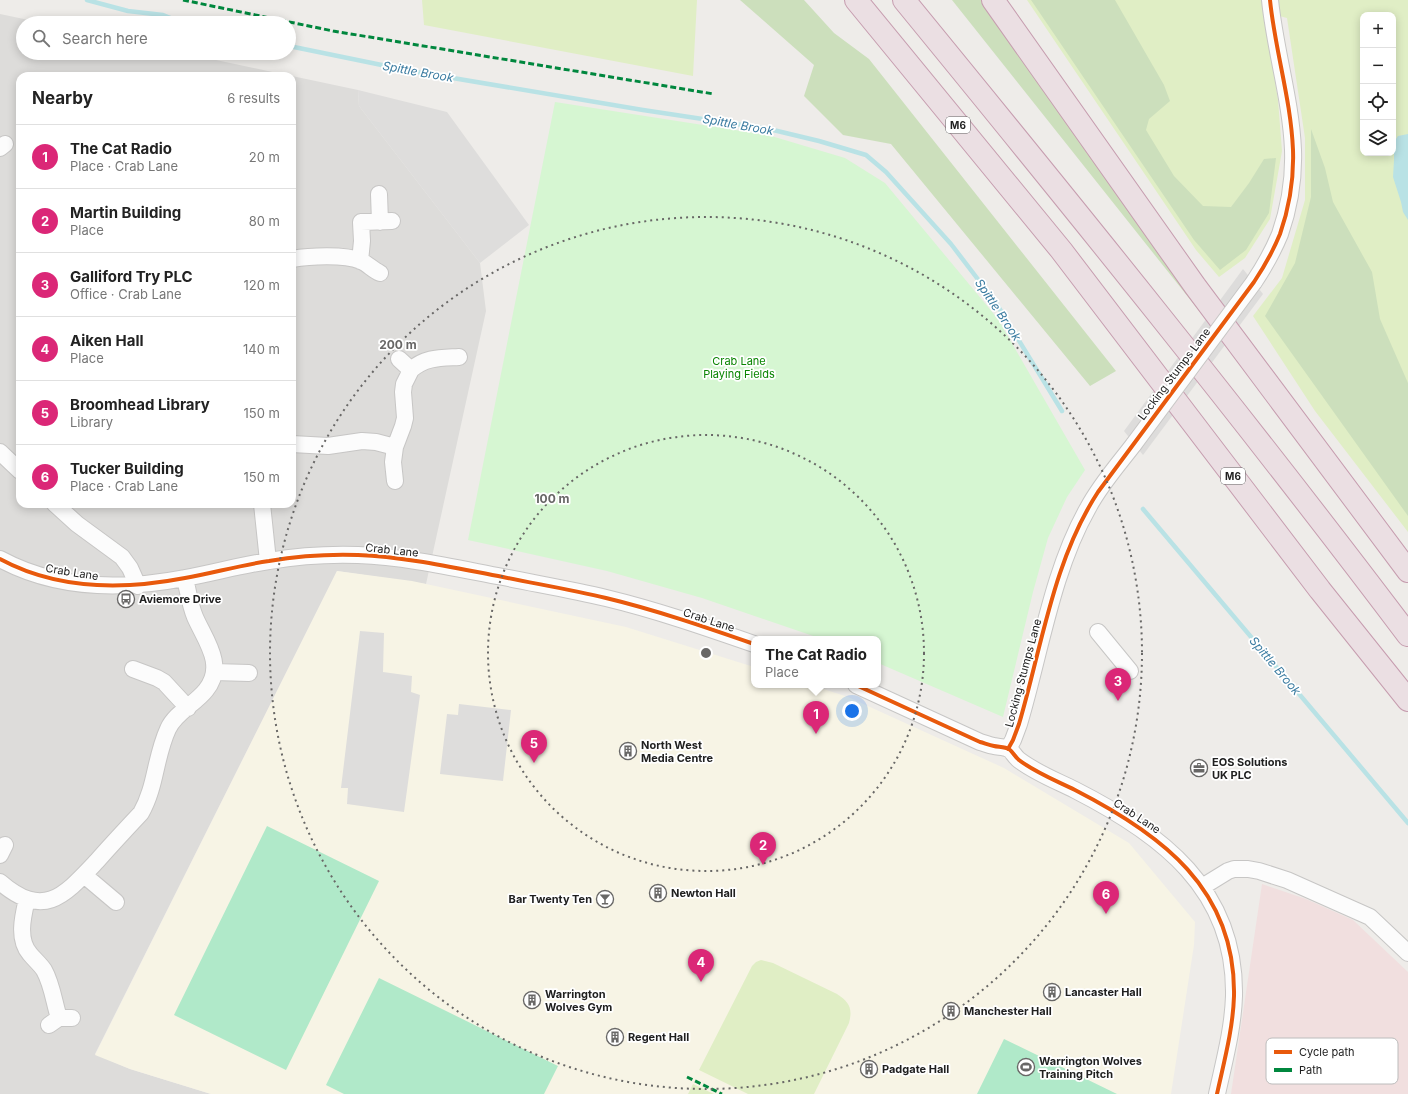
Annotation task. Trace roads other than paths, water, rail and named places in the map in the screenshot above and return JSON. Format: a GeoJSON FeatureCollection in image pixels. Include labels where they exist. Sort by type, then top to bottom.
{"type":"FeatureCollection","features":[{"type":"Feature","properties":{"kind":"highway"},"geometry":{"type":"LineString","coordinates":[[839,0],[1061,250]]}},
{"type":"Feature","properties":{"kind":"highway","name":"M6"},"geometry":{"type":"LineString","coordinates":[[856,0],[1061,250],[1320,590],[1408,700]]}},
{"type":"Feature","properties":{"kind":"highway"},"geometry":{"type":"LineString","coordinates":[[904,0],[1097,236]]}},
{"type":"Feature","properties":{"kind":"highway"},"geometry":{"type":"LineString","coordinates":[[919,0],[1097,236],[1408,635]]}},
{"type":"Feature","properties":{"kind":"highway"},"geometry":{"type":"LineString","coordinates":[[993,0],[1195,286],[1408,571]]}},
{"type":"Feature","properties":{"kind":"street","name":"Locking Stumps Lane"},"geometry":{"type":"LineString","coordinates":[[1008,749],[1019,724],[1029,690],[1055,587],[1072,541],[1088,508],[1254,282],[1269,259],[1280,234],[1292,185],[1293,151],[1288,110],[1272,21],[1270,0]]}},
{"type":"Feature","properties":{"kind":"street"},"geometry":{"type":"LineString","coordinates":[[360,261],[362,241],[361,222],[386,221],[379,194]]}},
{"type":"Feature","properties":{"kind":"street"},"geometry":{"type":"LineString","coordinates":[[296,259],[325,256],[342,258],[360,261],[380,272]]}},
{"type":"Feature","properties":{"kind":"street"},"geometry":{"type":"LineString","coordinates":[[395,481],[393,462],[395,447],[405,418],[403,392],[404,384],[411,370],[418,364],[435,358],[459,357]]}},
{"type":"Feature","properties":{"kind":"street"},"geometry":{"type":"LineString","coordinates":[[398,359],[411,370]]}},
{"type":"Feature","properties":{"kind":"street"},"geometry":{"type":"LineString","coordinates":[[296,444],[328,446],[362,441],[376,442],[395,447]]}},
{"type":"Feature","properties":{"kind":"street"},"geometry":{"type":"LineString","coordinates":[[0,452],[16,467]]}},
{"type":"Feature","properties":{"kind":"street"},"geometry":{"type":"LineString","coordinates":[[59,508],[77,524],[122,557],[130,568],[138,586]]}},
{"type":"Feature","properties":{"kind":"street"},"geometry":{"type":"LineString","coordinates":[[262,508],[268,561]]}},
{"type":"Feature","properties":{"kind":"street","name":"Crab Lane"},"geometry":{"type":"LineString","coordinates":[[0,559],[11,565],[49,579],[87,585],[138,586],[268,561],[318,556],[355,555],[383,557],[425,562],[607,599],[678,619],[751,643]]}},
{"type":"Feature","properties":{"kind":"street"},"geometry":{"type":"LineString","coordinates":[[0,882],[10,890],[27,899],[36,901],[54,899],[68,890],[84,875],[141,813],[152,790],[168,727],[207,690],[213,678],[214,664],[211,647],[196,617],[185,578]]}},
{"type":"Feature","properties":{"kind":"street"},"geometry":{"type":"LineString","coordinates":[[1098,632],[1130,671]]}},
{"type":"Feature","properties":{"kind":"street"},"geometry":{"type":"LineString","coordinates":[[133,669],[164,682],[188,708]]}},
{"type":"Feature","properties":{"kind":"street"},"geometry":{"type":"LineString","coordinates":[[214,672],[249,673]]}},
{"type":"Feature","properties":{"kind":"street","name":"Crab Lane"},"geometry":{"type":"LineString","coordinates":[[863,688],[980,742],[1008,749],[1019,760],[1110,809],[1154,837],[1184,864],[1202,886],[1210,900],[1224,929],[1229,946],[1233,977],[1233,1011],[1217,1094]]}},
{"type":"Feature","properties":{"kind":"street"},"geometry":{"type":"LineString","coordinates":[[1202,886],[1234,869],[1248,869],[1266,873],[1287,880],[1370,917],[1408,952]]}},
{"type":"Feature","properties":{"kind":"street"},"geometry":{"type":"LineString","coordinates":[[84,875],[116,902]]}},
{"type":"Feature","properties":{"kind":"street"},"geometry":{"type":"LineString","coordinates":[[27,899],[22,924],[25,945],[29,953],[43,969],[60,1020]]}},
{"type":"Feature","properties":{"kind":"water"},"geometry":{"type":"Polygon","coordinates":[[[1408,134],[1408,220],[1403,212],[1393,177],[1394,156],[1396,156],[1396,139],[1398,136],[1408,134]]]}},
{"type":"Feature","properties":{"kind":"waterway","name":"Spittle Brook"},"geometry":{"type":"LineString","coordinates":[[87,0],[128,11],[166,16]]}},
{"type":"Feature","properties":{"kind":"waterway","name":"Spittle Brook"},"geometry":{"type":"LineString","coordinates":[[296,47],[411,71],[643,110],[769,129],[819,141],[866,155],[886,172],[951,244],[996,303],[1062,411]]}},
{"type":"Feature","properties":{"kind":"waterway","name":"Spittle Brook"},"geometry":{"type":"LineString","coordinates":[[1143,509],[1408,823]]}},
{"type":"Feature","properties":{"kind":"place","name":"Aviemore Drive"},"geometry":{"type":"Point","coordinates":[126,599]}},
{"type":"Feature","properties":{"kind":"place","name":"Galliford Try PLC"},"geometry":{"type":"Point","coordinates":[1118,701]}},
{"type":"Feature","properties":{"kind":"place","name":"The Cat Radio"},"geometry":{"type":"Point","coordinates":[816,734]}},
{"type":"Feature","properties":{"kind":"place","name":"North West Media Centre"},"geometry":{"type":"Point","coordinates":[628,751]}},
{"type":"Feature","properties":{"kind":"place","name":"Broomhead Library"},"geometry":{"type":"Point","coordinates":[534,763]}},
{"type":"Feature","properties":{"kind":"place","name":"EOS Solutions UK PLC"},"geometry":{"type":"Point","coordinates":[1199,768]}},
{"type":"Feature","properties":{"kind":"place","name":"Martin Building"},"geometry":{"type":"Point","coordinates":[763,865]}},
{"type":"Feature","properties":{"kind":"place","name":"Newton Hall"},"geometry":{"type":"Point","coordinates":[658,893]}},
{"type":"Feature","properties":{"kind":"place","name":"Bar Twenty Ten"},"geometry":{"type":"Point","coordinates":[605,899]}},
{"type":"Feature","properties":{"kind":"place","name":"Tucker Building"},"geometry":{"type":"Point","coordinates":[1106,914]}},
{"type":"Feature","properties":{"kind":"place","name":"Aiken Hall"},"geometry":{"type":"Point","coordinates":[701,982]}},
{"type":"Feature","properties":{"kind":"place","name":"Lancaster Hall"},"geometry":{"type":"Point","coordinates":[1052,992]}},
{"type":"Feature","properties":{"kind":"place","name":"Warrington Wolves Gym"},"geometry":{"type":"Point","coordinates":[532,1000]}},
{"type":"Feature","properties":{"kind":"place","name":"Manchester Hall"},"geometry":{"type":"Point","coordinates":[951,1011]}},
{"type":"Feature","properties":{"kind":"place","name":"Regent Hall"},"geometry":{"type":"Point","coordinates":[615,1037]}},
{"type":"Feature","properties":{"kind":"place","name":"Warrington Wolves Training Pitch"},"geometry":{"type":"Point","coordinates":[1026,1067]}},
{"type":"Feature","properties":{"kind":"place","name":"Padgate Hall"},"geometry":{"type":"Point","coordinates":[869,1069]}},
{"type":"Feature","properties":{"kind":"park label","name":"Crab Lane Playing Fields"},"geometry":{"type":"Point","coordinates":[739,367]}}]}
